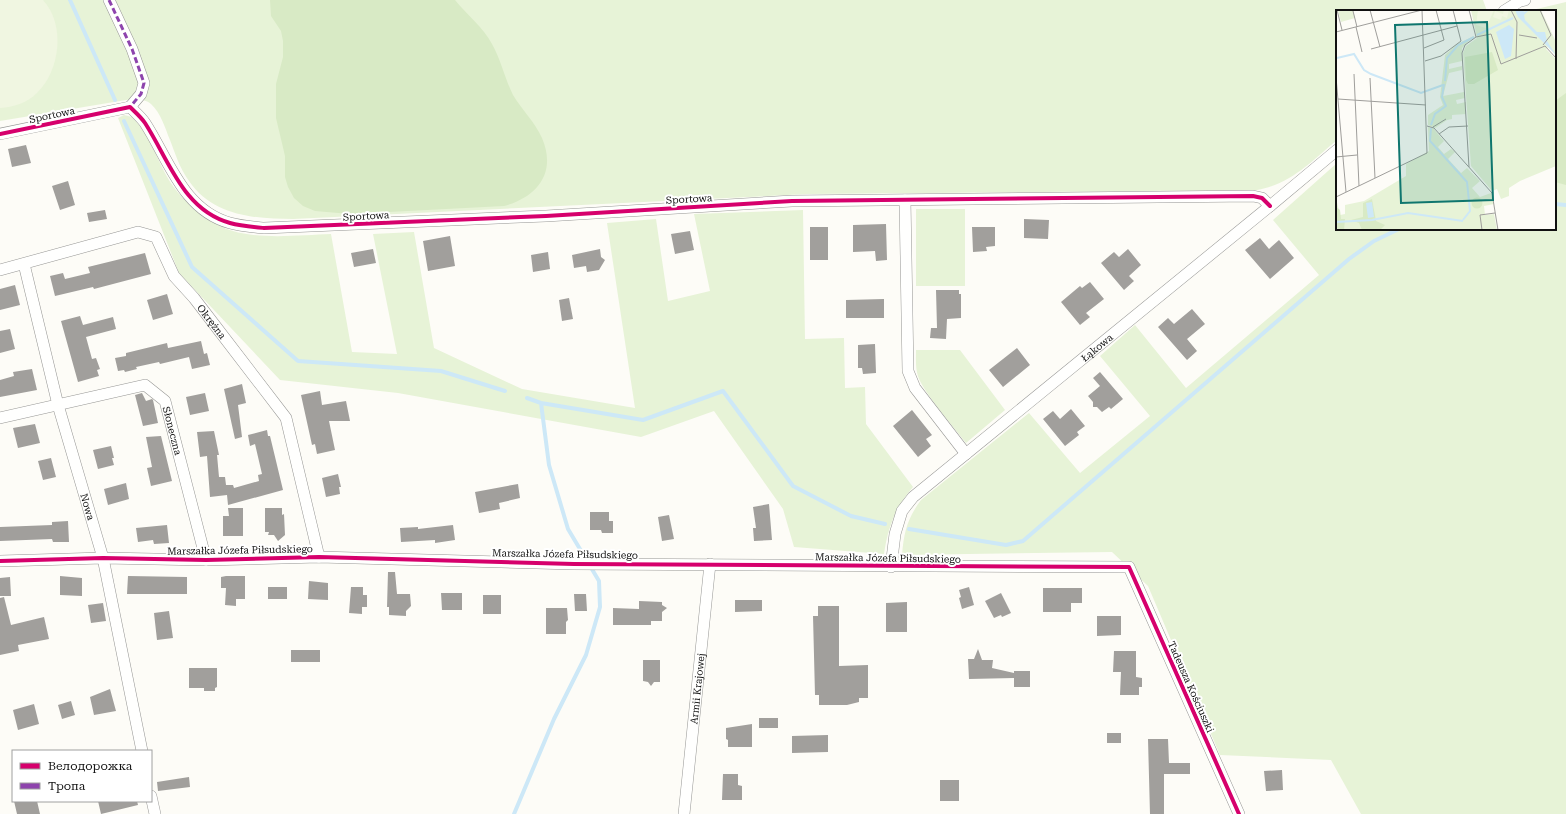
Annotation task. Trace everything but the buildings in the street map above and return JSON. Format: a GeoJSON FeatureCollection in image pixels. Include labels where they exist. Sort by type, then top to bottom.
{"type":"FeatureCollection","features":[{"type":"Feature","properties":{"kind":"street"},"geometry":{"type":"LineString","coordinates":[[110,0],[132,49],[144,83],[141,94],[130,107]]}},
{"type":"Feature","properties":{"kind":"street"},"geometry":{"type":"LineString","coordinates":[[1506,10],[1520,1],[1525,0]]}},
{"type":"Feature","properties":{"kind":"street","name":"Sportowa"},"geometry":{"type":"LineString","coordinates":[[0,134],[130,107],[144,122],[175,176],[191,199],[215,217],[230,223],[247,226],[283,228],[792,201],[1253,196],[1262,198],[1270,206]]}},
{"type":"Feature","properties":{"kind":"street","name":"Łąkowa"},"geometry":{"type":"LineString","coordinates":[[891,567],[895,534],[902,512],[913,497],[1336,151]]}},
{"type":"Feature","properties":{"kind":"street"},"geometry":{"type":"LineString","coordinates":[[905,200],[908,371],[915,388],[966,454]]}},
{"type":"Feature","properties":{"kind":"street","name":"Okrężna"},"geometry":{"type":"LineString","coordinates":[[0,270],[138,232],[156,237],[174,276],[194,298],[286,418],[319,557]]}},
{"type":"Feature","properties":{"kind":"street","name":"Nowa"},"geometry":{"type":"LineString","coordinates":[[24,264],[58,405],[103,558],[142,750]]}},
{"type":"Feature","properties":{"kind":"street","name":"Słoneczna"},"geometry":{"type":"LineString","coordinates":[[0,418],[145,385],[165,401],[206,560]]}},
{"type":"Feature","properties":{"kind":"street","name":"Marszałka Józefa Piłsudskiego"},"geometry":{"type":"LineString","coordinates":[[0,561],[103,558],[206,560],[319,557],[574,564],[606,563],[891,567],[1129,568]]}},
{"type":"Feature","properties":{"kind":"street","name":"Armii Krajowej"},"geometry":{"type":"LineString","coordinates":[[684,814],[710,564]]}},
{"type":"Feature","properties":{"kind":"street","name":"Tadeusza Kościuszki"},"geometry":{"type":"LineString","coordinates":[[1129,568],[1239,814]]}},
{"type":"Feature","properties":{"kind":"street"},"geometry":{"type":"LineString","coordinates":[[152,800],[155,814]]}},
{"type":"Feature","properties":{"kind":"green space"},"geometry":{"type":"Polygon","coordinates":[[[0,0],[1483,0],[1487,10],[1336,10],[1336,141],[1291,177],[1280,183],[1257,190],[808,194],[279,219],[236,213],[210,202],[199,193],[183,171],[160,116],[147,101],[138,98],[0,121],[0,0]]]}},
{"type":"Feature","properties":{"kind":"green space"},"geometry":{"type":"Polygon","coordinates":[[[0,0],[43,0],[50,10],[55,22],[57,48],[51,73],[45,84],[37,93],[24,102],[10,107],[0,108],[0,0]]]}},
{"type":"Feature","properties":{"kind":"green space"},"geometry":{"type":"Polygon","coordinates":[[[270,0],[455,0],[480,27],[492,44],[513,95],[542,138],[546,151],[547,162],[545,173],[541,182],[526,196],[516,202],[504,206],[350,214],[315,211],[303,206],[294,198],[285,177],[285,156],[276,118],[276,84],[283,57],[283,41],[281,31],[271,16],[270,0]]]}},
{"type":"Feature","properties":{"kind":"green space"},"geometry":{"type":"Polygon","coordinates":[[[1566,2],[1566,814],[1361,814],[1331,760],[1220,755],[1148,586],[1112,552],[902,555],[909,520],[921,500],[1029,413],[1080,473],[1150,416],[1100,356],[1135,325],[1186,388],[1319,275],[1273,220],[1336,164],[1336,230],[1556,230],[1556,10],[1532,10],[1566,2]]]}},
{"type":"Feature","properties":{"kind":"green space"},"geometry":{"type":"Polygon","coordinates":[[[1566,93],[1566,185],[1556,182],[1556,100],[1566,93]]]}},
{"type":"Feature","properties":{"kind":"green space"},"geometry":{"type":"Polygon","coordinates":[[[124,115],[132,117],[140,126],[173,186],[195,210],[208,219],[222,227],[234,231],[261,236],[331,234],[352,352],[397,354],[373,234],[414,232],[434,348],[522,389],[635,408],[607,223],[656,219],[668,301],[710,291],[694,214],[803,210],[805,339],[844,338],[845,388],[865,387],[866,424],[913,487],[901,503],[893,518],[884,554],[794,547],[783,509],[714,411],[641,437],[398,393],[280,380],[179,273],[118,118],[124,115]]]}},
{"type":"Feature","properties":{"kind":"green space"},"geometry":{"type":"Polygon","coordinates":[[[916,209],[965,209],[965,286],[916,286],[916,209]]]}},
{"type":"Feature","properties":{"kind":"green space"},"geometry":{"type":"Polygon","coordinates":[[[916,350],[960,350],[1005,410],[966,443],[935,404],[920,381],[916,362],[916,350]]]}},
{"type":"Feature","properties":{"kind":"waterway"},"geometry":{"type":"LineString","coordinates":[[70,0],[115,100]]}},
{"type":"Feature","properties":{"kind":"waterway"},"geometry":{"type":"LineString","coordinates":[[124,121],[192,267],[298,361],[441,371],[505,391]]}},
{"type":"Feature","properties":{"kind":"waterway"},"geometry":{"type":"LineString","coordinates":[[1556,204],[1566,205]]}},
{"type":"Feature","properties":{"kind":"waterway"},"geometry":{"type":"LineString","coordinates":[[909,529],[1006,545],[1023,541],[1349,259],[1374,241],[1397,230]]}},
{"type":"Feature","properties":{"kind":"waterway"},"geometry":{"type":"LineString","coordinates":[[527,398],[541,403],[643,420],[723,391],[793,486],[851,516],[885,524]]}},
{"type":"Feature","properties":{"kind":"waterway"},"geometry":{"type":"LineString","coordinates":[[514,814],[554,719],[586,655],[600,607],[599,581],[568,529],[549,465],[541,403]]}},
{"type":"Feature","properties":{"kind":"marked path"},"geometry":{"type":"LineString","coordinates":[[109,0],[132,49],[144,83],[141,94],[130,107]]}},
{"type":"Feature","properties":{"kind":"cycle path"},"geometry":{"type":"LineString","coordinates":[[0,134],[130,107],[145,123],[179,182],[200,207],[214,216],[230,223],[264,228],[546,216],[792,201],[1253,196],[1262,198],[1270,206]]}},
{"type":"Feature","properties":{"kind":"cycle path"},"geometry":{"type":"LineString","coordinates":[[0,561],[103,558],[206,560],[319,557],[574,564],[1129,567],[1239,814]]}}]}
